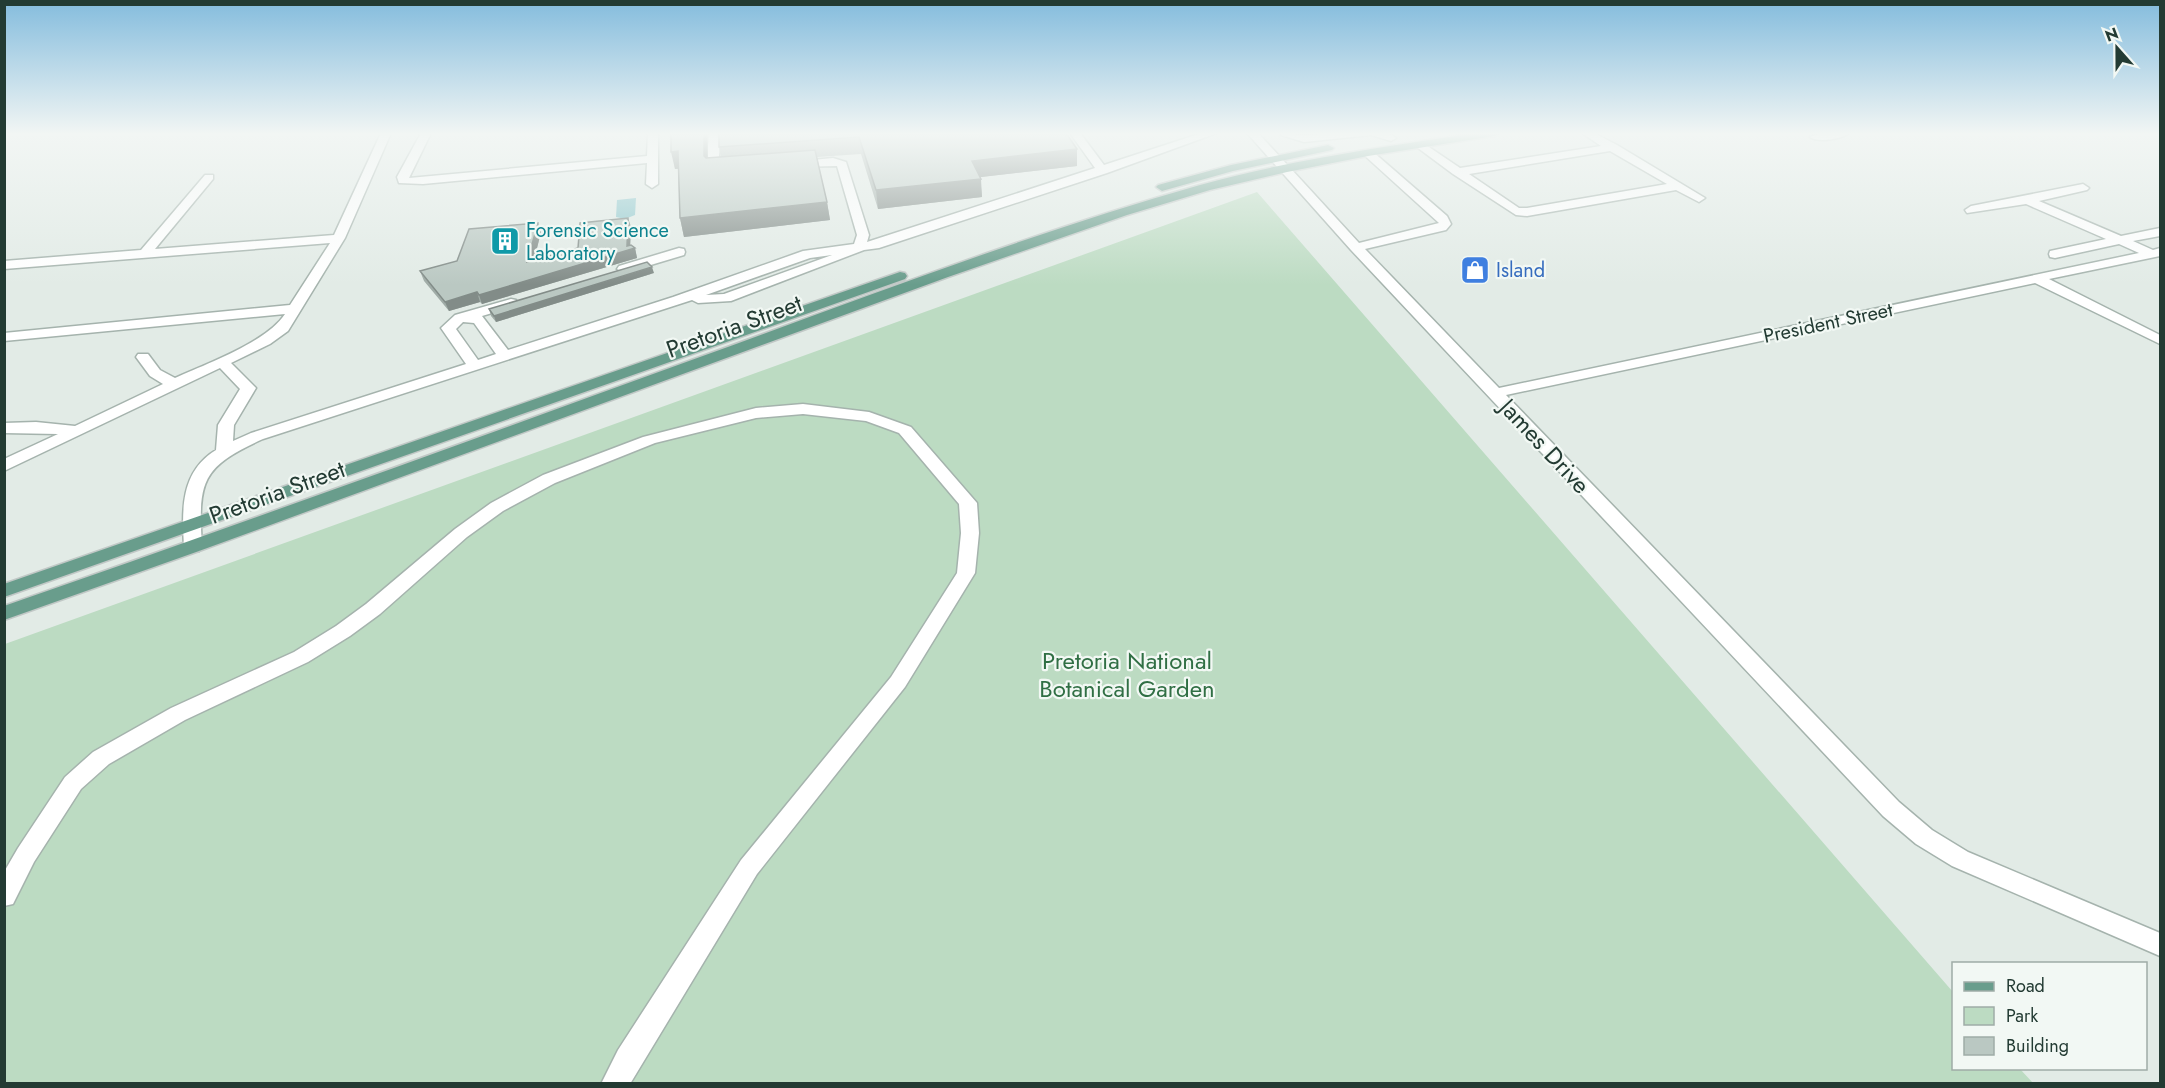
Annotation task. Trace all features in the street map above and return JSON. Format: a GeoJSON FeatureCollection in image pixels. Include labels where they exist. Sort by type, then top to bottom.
{"type":"FeatureCollection","features":[{"type":"Feature","properties":{"kind":"main road","name":"Pretoria Street"},"geometry":{"type":"LineString","coordinates":[[4,591],[932,265],[1155,189],[1181,184]]}},
{"type":"Feature","properties":{"kind":"main road","name":"Pretoria Street"},"geometry":{"type":"LineString","coordinates":[[4,613],[193,547],[966,266],[1215,184]]}},
{"type":"Feature","properties":{"kind":"street"},"geometry":{"type":"LineString","coordinates":[[145,253],[203,184]]}},
{"type":"Feature","properties":{"kind":"street"},"geometry":{"type":"LineString","coordinates":[[4,466],[265,341],[283,328],[339,238],[363,184]]}},
{"type":"Feature","properties":{"kind":"street"},"geometry":{"type":"LineString","coordinates":[[848,184],[863,235],[858,248]]}},
{"type":"Feature","properties":{"kind":"street"},"geometry":{"type":"LineString","coordinates":[[193,547],[192,495],[197,478],[209,462],[224,449],[268,432],[678,300],[726,298],[858,248],[874,245],[1063,184]]}},
{"type":"Feature","properties":{"kind":"street","name":"James Drive"},"geometry":{"type":"LineString","coordinates":[[1300,184],[1356,247],[1840,758],[1899,816],[1924,837],[1960,859],[2160,945]]}},
{"type":"Feature","properties":{"kind":"street"},"geometry":{"type":"LineString","coordinates":[[1356,247],[1442,227],[1445,224],[1438,214],[1403,184]]}},
{"type":"Feature","properties":{"kind":"street"},"geometry":{"type":"LineString","coordinates":[[1475,184],[1516,211],[1527,212],[1678,186]]}},
{"type":"Feature","properties":{"kind":"street"},"geometry":{"type":"LineString","coordinates":[[1674,184],[1700,198]]}},
{"type":"Feature","properties":{"kind":"street"},"geometry":{"type":"LineString","coordinates":[[1971,210],[2083,188]]}},
{"type":"Feature","properties":{"kind":"street"},"geometry":{"type":"LineString","coordinates":[[2027,200],[2092,230],[2157,253]]}},
{"type":"Feature","properties":{"kind":"street"},"geometry":{"type":"LineString","coordinates":[[2055,254],[2160,232]]}},
{"type":"Feature","properties":{"kind":"street"},"geometry":{"type":"LineString","coordinates":[[4,265],[339,238]]}},
{"type":"Feature","properties":{"kind":"street"},"geometry":{"type":"LineString","coordinates":[[614,272],[679,252]]}},
{"type":"Feature","properties":{"kind":"street","name":"President Street"},"geometry":{"type":"LineString","coordinates":[[1495,393],[2157,253]]}},
{"type":"Feature","properties":{"kind":"street"},"geometry":{"type":"LineString","coordinates":[[2038,279],[2160,340]]}},
{"type":"Feature","properties":{"kind":"street"},"geometry":{"type":"LineString","coordinates":[[475,366],[448,328],[460,318],[526,298]]}},
{"type":"Feature","properties":{"kind":"street"},"geometry":{"type":"LineString","coordinates":[[4,337],[295,309]]}},
{"type":"Feature","properties":{"kind":"street"},"geometry":{"type":"LineString","coordinates":[[460,318],[478,319],[505,356]]}},
{"type":"Feature","properties":{"kind":"street"},"geometry":{"type":"LineString","coordinates":[[143,357],[155,373],[175,384]]}},
{"type":"Feature","properties":{"kind":"street"},"geometry":{"type":"LineString","coordinates":[[221,362],[248,388],[226,425],[224,449]]}},
{"type":"Feature","properties":{"kind":"street"},"geometry":{"type":"LineString","coordinates":[[4,896],[26,855],[73,783],[101,758],[178,714],[309,652],[373,609],[461,533],[488,514],[549,478],[650,440],[756,413],[803,409],[869,417],[905,430],[968,503],[970,533],[966,573],[898,682],[749,867],[615,1083]]}},
{"type":"Feature","properties":{"kind":"street"},"geometry":{"type":"LineString","coordinates":[[4,428],[36,427],[76,431]]}},
{"type":"Feature","properties":{"kind":"green space","name":"Pretoria National Botanical Garden"},"geometry":{"type":"Polygon","coordinates":[[[1257,192],[1952,991],[1952,1070],[2021,1070],[2033,1083],[5,1084],[5,644],[1257,192]]]}},
{"type":"Feature","properties":{"kind":"water"},"geometry":{"type":"Polygon","coordinates":[[[636,198],[635,215],[625,219],[616,217],[617,200],[636,198]]]}},
{"type":"Feature","properties":{"kind":"building"},"geometry":{"type":"Polygon","coordinates":[[[679,184],[823,184],[827,202],[680,218],[679,184]]]}},
{"type":"Feature","properties":{"kind":"building"},"geometry":{"type":"Polygon","coordinates":[[[874,184],[935,184],[876,190],[874,184]]]}},
{"type":"Feature","properties":{"kind":"building"},"geometry":{"type":"Polygon","coordinates":[[[628,218],[627,246],[631,245],[635,248],[479,295],[477,292],[445,302],[420,271],[457,261],[469,229],[538,223],[527,262],[578,248],[580,223],[628,218]]]}},
{"type":"Feature","properties":{"kind":"building"},"geometry":{"type":"Polygon","coordinates":[[[647,262],[652,267],[494,316],[489,309],[647,262]]]}},
{"type":"Feature","properties":{"kind":"place","name":"Forensic Science Laboratory"},"geometry":{"type":"Point","coordinates":[505,241]}},
{"type":"Feature","properties":{"kind":"place","name":"Island"},"geometry":{"type":"Point","coordinates":[1475,270]}}]}
